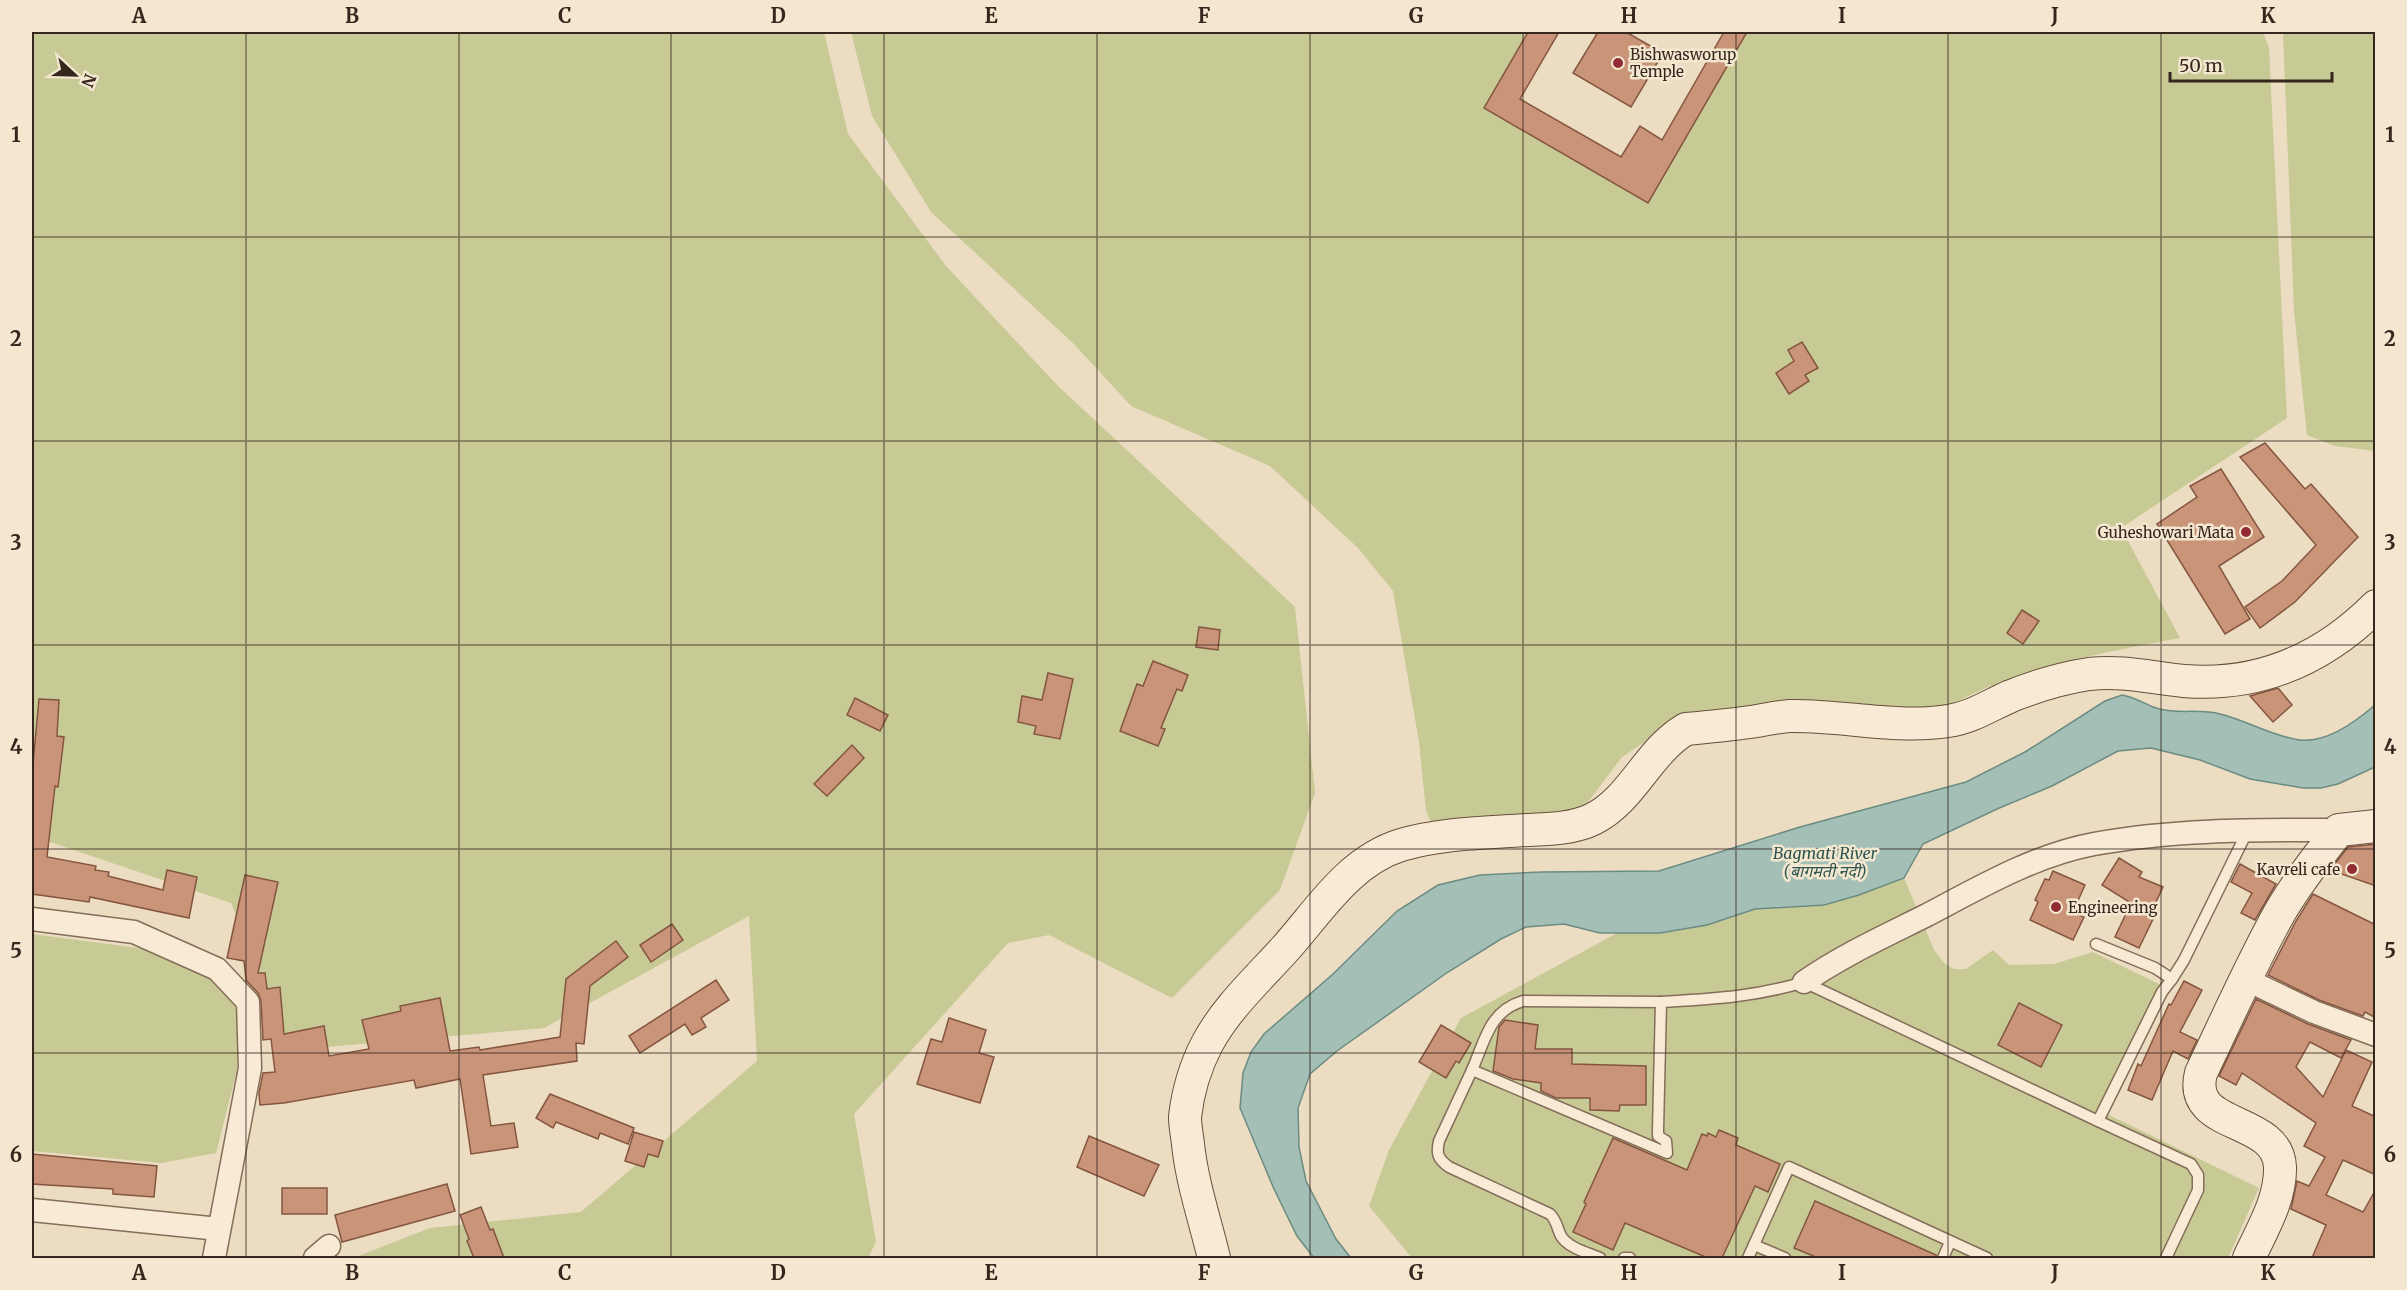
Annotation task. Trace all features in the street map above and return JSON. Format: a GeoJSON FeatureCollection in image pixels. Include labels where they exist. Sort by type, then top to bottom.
{"type":"FeatureCollection","features":[{"type":"Feature","properties":{"kind":"street"},"geometry":{"type":"LineString","coordinates":[[1214,1258],[1190,1166],[1185,1120],[1192,1077],[1208,1042],[1238,1001],[1326,900],[1352,874],[1375,856],[1399,846],[1435,836],[1555,828],[1578,825],[1594,819],[1612,806],[1673,736],[1686,729],[1790,716],[1908,724],[1945,722],[1963,719],[2009,697],[2048,683],[2090,674],[2124,672],[2184,681],[2234,681],[2272,673],[2308,657],[2356,626],[2376,606]]}},
{"type":"Feature","properties":{"kind":"street"},"geometry":{"type":"LineString","coordinates":[[1804,982],[1842,958],[1975,889],[2071,850],[2093,844],[2151,836],[2248,830],[2339,830],[2376,826]]}},
{"type":"Feature","properties":{"kind":"street"},"geometry":{"type":"LineString","coordinates":[[2249,1258],[2274,1202],[2279,1177],[2278,1156],[2274,1147],[2266,1139],[2209,1108],[2200,1094],[2198,1084],[2245,979],[2281,911],[2308,870],[2339,830]]}},
{"type":"Feature","properties":{"kind":"street"},"geometry":{"type":"LineString","coordinates":[[32,919],[134,932],[217,969],[248,1002],[250,1068],[213,1258]]}},
{"type":"Feature","properties":{"kind":"street"},"geometry":{"type":"LineString","coordinates":[[2245,979],[2314,1012],[2376,1035]]}},
{"type":"Feature","properties":{"kind":"street"},"geometry":{"type":"LineString","coordinates":[[32,1210],[219,1228]]}},
{"type":"Feature","properties":{"kind":"lane"},"geometry":{"type":"LineString","coordinates":[[2098,1121],[2162,992],[2184,960],[2248,830]]}},
{"type":"Feature","properties":{"kind":"lane"},"geometry":{"type":"LineString","coordinates":[[2096,944],[2155,968],[2172,979]]}},
{"type":"Feature","properties":{"kind":"lane"},"geometry":{"type":"LineString","coordinates":[[1600,1258],[1566,1242],[1560,1234],[1557,1221],[1540,1208],[1449,1167],[1439,1160],[1437,1152],[1439,1141],[1493,1021],[1511,1005],[1523,1001],[1661,1002],[1737,998],[1804,982],[2191,1164],[2198,1175],[2198,1190],[2166,1258]]}},
{"type":"Feature","properties":{"kind":"lane"},"geometry":{"type":"LineString","coordinates":[[1472,1070],[1668,1153],[1666,1141],[1658,1136],[1661,1002]]}},
{"type":"Feature","properties":{"kind":"lane"},"geometry":{"type":"LineString","coordinates":[[1748,1258],[1789,1167],[1987,1258]]}},
{"type":"Feature","properties":{"kind":"lane"},"geometry":{"type":"LineString","coordinates":[[1943,1258],[1950,1242]]}},
{"type":"Feature","properties":{"kind":"lane"},"geometry":{"type":"LineString","coordinates":[[1754,1245],[1785,1258]]}},
{"type":"Feature","properties":{"kind":"lane"},"geometry":{"type":"LineString","coordinates":[[1624,1258],[1630,1258]]}},
{"type":"Feature","properties":{"kind":"green space"},"geometry":{"type":"Polygon","coordinates":[[[32,32],[824,32],[848,134],[946,266],[1057,385],[1295,607],[1315,793],[1280,890],[1172,998],[1049,935],[1008,943],[854,1114],[876,1242],[868,1258],[353,1258],[430,1228],[581,1212],[757,1061],[749,916],[544,1028],[292,1050],[231,903],[32,836],[32,32]]]}},
{"type":"Feature","properties":{"kind":"green space"},"geometry":{"type":"Polygon","coordinates":[[[851,32],[1528,32],[1484,108],[1647,203],[1747,32],[2263,32],[2269,48],[2287,418],[2121,528],[2180,638],[2089,656],[2029,672],[1971,695],[1944,709],[1681,718],[1622,757],[1582,810],[1500,821],[1431,822],[1426,811],[1419,742],[1393,591],[1358,548],[1270,466],[1131,406],[1074,344],[931,212],[872,116],[851,32]]]}},
{"type":"Feature","properties":{"kind":"green space"},"geometry":{"type":"Polygon","coordinates":[[[2283,32],[2375,32],[2375,451],[2335,446],[2307,435],[2294,311],[2283,32]]]}},
{"type":"Feature","properties":{"kind":"green space"},"geometry":{"type":"Polygon","coordinates":[[[1904,878],[1934,950],[1944,963],[1954,969],[1966,969],[1993,950],[2009,965],[2054,964],[2093,952],[2169,989],[2107,1114],[2259,1188],[2228,1258],[1412,1258],[1369,1206],[1389,1150],[1461,1018],[1621,931],[1660,933],[1755,909],[1824,905],[1904,878]]]}},
{"type":"Feature","properties":{"kind":"green space"},"geometry":{"type":"Polygon","coordinates":[[[32,934],[146,949],[195,968],[222,984],[237,1010],[237,1070],[216,1153],[161,1163],[32,1151],[32,934]]]}},
{"type":"Feature","properties":{"kind":"water","name":"Bagmati River (बागमती नदी)"},"geometry":{"type":"Polygon","coordinates":[[[2122,695],[2164,710],[2212,712],[2284,737],[2305,740],[2327,736],[2348,726],[2375,705],[2375,767],[2338,784],[2321,788],[2303,788],[2250,779],[2200,760],[2151,748],[2118,751],[2052,786],[1923,844],[1904,878],[1859,895],[1824,905],[1755,909],[1707,925],[1660,933],[1600,933],[1564,924],[1526,927],[1501,939],[1448,972],[1337,1051],[1310,1074],[1298,1108],[1299,1147],[1306,1181],[1336,1239],[1351,1258],[1314,1258],[1297,1236],[1274,1189],[1240,1108],[1243,1073],[1251,1052],[1264,1034],[1333,974],[1397,911],[1438,885],[1480,875],[1659,871],[1800,827],[1966,782],[2025,752],[2105,701],[2122,695]]]}},
{"type":"Feature","properties":{"kind":"building"},"geometry":{"type":"Polygon","coordinates":[[[1528,32],[1559,32],[1520,99],[1621,157],[1640,126],[1662,140],[1724,32],[1747,32],[1648,203],[1484,108],[1528,32]]]}},
{"type":"Feature","properties":{"kind":"building","name":"Bishwasworup Temple"},"geometry":{"type":"Polygon","coordinates":[[[1598,32],[1626,32],[1663,53],[1631,107],[1573,73],[1598,32]]]}},
{"type":"Feature","properties":{"kind":"building"},"geometry":{"type":"Polygon","coordinates":[[[1802,342],[1818,368],[1805,375],[1809,381],[1789,394],[1776,373],[1794,361],[1788,350],[1802,342]]]}},
{"type":"Feature","properties":{"kind":"building"},"geometry":{"type":"Polygon","coordinates":[[[2265,443],[2305,489],[2311,484],[2358,537],[2295,602],[2260,628],[2245,607],[2282,581],[2316,545],[2240,457],[2265,443]]]}},
{"type":"Feature","properties":{"kind":"building"},"geometry":{"type":"Polygon","coordinates":[[[2221,469],[2264,537],[2219,566],[2250,619],[2225,634],[2157,524],[2197,497],[2190,486],[2221,469]]]}},
{"type":"Feature","properties":{"kind":"building"},"geometry":{"type":"Polygon","coordinates":[[[2022,610],[2039,621],[2023,644],[2007,633],[2022,610]]]}},
{"type":"Feature","properties":{"kind":"building"},"geometry":{"type":"Polygon","coordinates":[[[1199,627],[1220,630],[1218,650],[1196,647],[1199,627]]]}},
{"type":"Feature","properties":{"kind":"building"},"geometry":{"type":"Polygon","coordinates":[[[1153,661],[1188,675],[1182,691],[1177,689],[1161,728],[1165,729],[1158,746],[1120,731],[1137,684],[1143,686],[1153,661]]]}},
{"type":"Feature","properties":{"kind":"building"},"geometry":{"type":"Polygon","coordinates":[[[1048,673],[1073,679],[1060,739],[1034,734],[1036,726],[1018,722],[1022,696],[1042,700],[1048,673]]]}},
{"type":"Feature","properties":{"kind":"building"},"geometry":{"type":"Polygon","coordinates":[[[2278,688],[2292,705],[2273,722],[2250,696],[2278,688]]]}},
{"type":"Feature","properties":{"kind":"building"},"geometry":{"type":"Polygon","coordinates":[[[855,698],[888,715],[880,731],[847,715],[855,698]]]}},
{"type":"Feature","properties":{"kind":"building"},"geometry":{"type":"Polygon","coordinates":[[[39,699],[59,700],[57,736],[64,737],[58,787],[55,786],[47,857],[96,866],[95,870],[109,872],[108,876],[163,890],[167,870],[197,877],[189,918],[90,897],[89,902],[32,894],[32,775],[39,699]]]}},
{"type":"Feature","properties":{"kind":"building"},"geometry":{"type":"Polygon","coordinates":[[[852,745],[864,758],[827,796],[814,784],[852,745]]]}},
{"type":"Feature","properties":{"kind":"building"},"geometry":{"type":"Polygon","coordinates":[[[2376,844],[2376,886],[2330,870],[2348,847],[2376,844]]]}},
{"type":"Feature","properties":{"kind":"building"},"geometry":{"type":"Polygon","coordinates":[[[2119,858],[2142,872],[2139,877],[2163,887],[2151,913],[2155,915],[2139,948],[2115,937],[2131,903],[2102,885],[2119,858]]]}},
{"type":"Feature","properties":{"kind":"building"},"geometry":{"type":"Polygon","coordinates":[[[2240,864],[2276,884],[2255,920],[2241,913],[2252,893],[2231,882],[2240,864]]]}},
{"type":"Feature","properties":{"kind":"building","name":"Engineering"},"geometry":{"type":"Polygon","coordinates":[[[2053,871],[2085,885],[2073,912],[2084,917],[2073,940],[2030,920],[2038,902],[2035,900],[2045,879],[2049,880],[2053,871]]]}},
{"type":"Feature","properties":{"kind":"building"},"geometry":{"type":"Polygon","coordinates":[[[245,875],[278,882],[258,973],[265,973],[267,989],[280,987],[284,1034],[324,1026],[329,1056],[369,1049],[362,1020],[401,1011],[400,1006],[440,998],[450,1051],[479,1047],[480,1050],[560,1037],[566,979],[616,941],[628,957],[590,986],[584,1044],[576,1043],[577,1061],[483,1075],[491,1126],[514,1123],[518,1147],[471,1154],[460,1079],[416,1088],[414,1080],[284,1103],[260,1105],[259,1093],[263,1073],[275,1072],[271,1039],[263,1040],[261,1001],[258,993],[246,980],[244,961],[227,958],[245,875]]]}},
{"type":"Feature","properties":{"kind":"building"},"geometry":{"type":"Polygon","coordinates":[[[2313,894],[2376,925],[2376,1018],[2365,1012],[2363,1016],[2319,1000],[2268,975],[2313,894]]]}},
{"type":"Feature","properties":{"kind":"building"},"geometry":{"type":"Polygon","coordinates":[[[672,924],[683,940],[651,962],[640,945],[672,924]]]}},
{"type":"Feature","properties":{"kind":"building"},"geometry":{"type":"Polygon","coordinates":[[[716,980],[729,1000],[701,1018],[706,1027],[692,1035],[685,1024],[640,1053],[629,1036],[716,980]]]}},
{"type":"Feature","properties":{"kind":"building"},"geometry":{"type":"Polygon","coordinates":[[[2184,981],[2202,990],[2180,1032],[2197,1040],[2188,1059],[2173,1051],[2152,1100],[2128,1090],[2138,1064],[2141,1066],[2169,1004],[2171,1005],[2184,981]]]}},
{"type":"Feature","properties":{"kind":"building"},"geometry":{"type":"Polygon","coordinates":[[[2256,999],[2308,1024],[2351,1040],[2341,1058],[2310,1042],[2296,1067],[2323,1097],[2346,1050],[2372,1062],[2352,1106],[2376,1117],[2376,1175],[2343,1160],[2326,1195],[2363,1212],[2376,1189],[2376,1258],[2312,1258],[2326,1225],[2291,1209],[2297,1181],[2309,1186],[2325,1157],[2304,1146],[2316,1123],[2242,1073],[2236,1085],[2219,1076],[2256,999]]]}},
{"type":"Feature","properties":{"kind":"building"},"geometry":{"type":"Polygon","coordinates":[[[2019,1003],[2062,1025],[2041,1067],[1998,1045],[2019,1003]]]}},
{"type":"Feature","properties":{"kind":"building"},"geometry":{"type":"Polygon","coordinates":[[[949,1018],[986,1030],[979,1053],[994,1057],[980,1103],[917,1084],[931,1039],[942,1042],[949,1018]]]}},
{"type":"Feature","properties":{"kind":"building"},"geometry":{"type":"Polygon","coordinates":[[[1505,1020],[1538,1025],[1535,1049],[1572,1049],[1572,1064],[1646,1066],[1646,1105],[1620,1105],[1619,1111],[1590,1110],[1590,1098],[1556,1098],[1541,1091],[1541,1083],[1513,1079],[1493,1071],[1499,1027],[1505,1020]]]}},
{"type":"Feature","properties":{"kind":"building"},"geometry":{"type":"Polygon","coordinates":[[[1441,1025],[1471,1043],[1459,1063],[1456,1061],[1446,1078],[1419,1062],[1441,1025]]]}},
{"type":"Feature","properties":{"kind":"building"},"geometry":{"type":"Polygon","coordinates":[[[550,1094],[634,1128],[628,1144],[600,1133],[598,1139],[556,1122],[553,1128],[536,1118],[550,1094]]]}},
{"type":"Feature","properties":{"kind":"building"},"geometry":{"type":"Polygon","coordinates":[[[1719,1130],[1738,1138],[1736,1145],[1780,1164],[1768,1192],[1755,1186],[1722,1258],[1708,1258],[1625,1223],[1613,1250],[1573,1232],[1613,1138],[1687,1170],[1702,1134],[1707,1136],[1708,1133],[1716,1137],[1719,1130]]]}},
{"type":"Feature","properties":{"kind":"building"},"geometry":{"type":"Polygon","coordinates":[[[634,1132],[663,1141],[658,1157],[648,1154],[644,1167],[625,1161],[634,1132]]]}},
{"type":"Feature","properties":{"kind":"building"},"geometry":{"type":"Polygon","coordinates":[[[1089,1136],[1159,1165],[1144,1196],[1077,1167],[1089,1136]]]}},
{"type":"Feature","properties":{"kind":"building"},"geometry":{"type":"Polygon","coordinates":[[[32,1154],[157,1166],[154,1197],[113,1194],[113,1189],[32,1184],[32,1154]]]}},
{"type":"Feature","properties":{"kind":"building"},"geometry":{"type":"Polygon","coordinates":[[[447,1184],[455,1211],[342,1242],[335,1215],[447,1184]]]}},
{"type":"Feature","properties":{"kind":"building"},"geometry":{"type":"Polygon","coordinates":[[[282,1188],[327,1188],[327,1214],[282,1214],[282,1188]]]}},
{"type":"Feature","properties":{"kind":"building"},"geometry":{"type":"Polygon","coordinates":[[[1815,1201],[1936,1255],[1936,1258],[1818,1258],[1794,1248],[1815,1201]]]}},
{"type":"Feature","properties":{"kind":"building"},"geometry":{"type":"Polygon","coordinates":[[[481,1207],[490,1230],[493,1229],[504,1258],[474,1258],[460,1215],[481,1207]]]}},
{"type":"Feature","properties":{"kind":"place","name":"Bishwasworup Temple"},"geometry":{"type":"Point","coordinates":[1618,63]}},
{"type":"Feature","properties":{"kind":"place","name":"Guheshowari Mata"},"geometry":{"type":"Point","coordinates":[2246,532]}},
{"type":"Feature","properties":{"kind":"place","name":"Kavreli cafe"},"geometry":{"type":"Point","coordinates":[2352,869]}},
{"type":"Feature","properties":{"kind":"place","name":"Engineering"},"geometry":{"type":"Point","coordinates":[2056,907]}}]}
